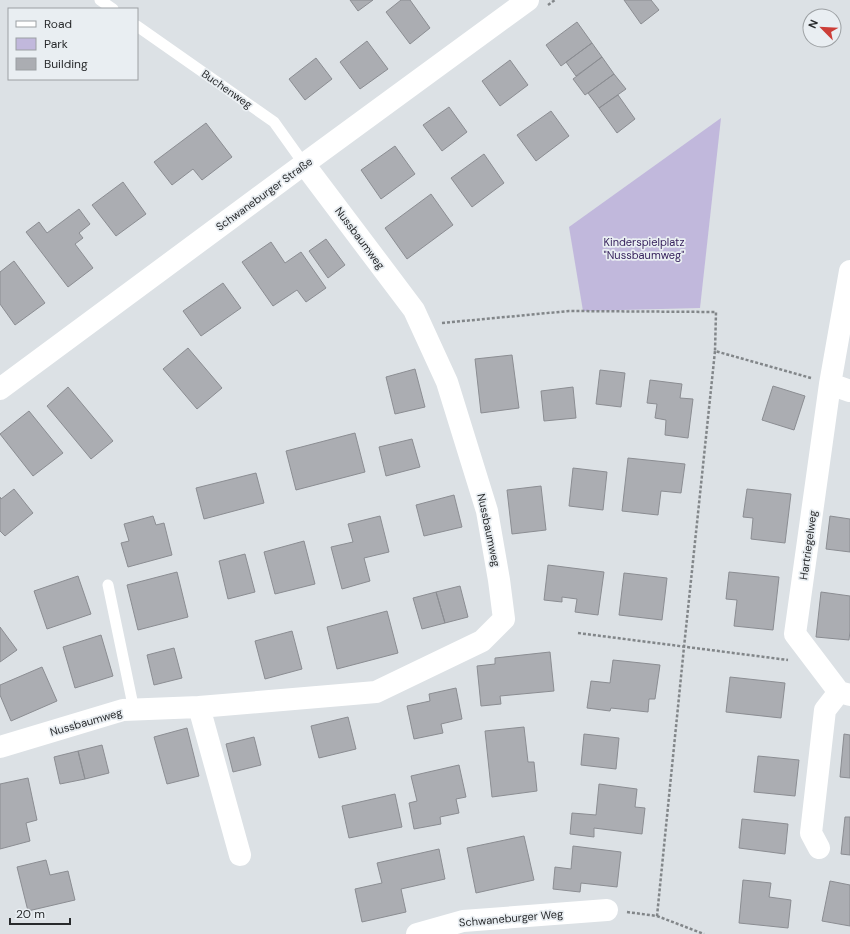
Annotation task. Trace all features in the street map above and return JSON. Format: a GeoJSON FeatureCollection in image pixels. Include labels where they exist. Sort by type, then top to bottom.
{"type":"FeatureCollection","features":[{"type":"Feature","properties":{"kind":"street","name":"Schwaneburger Straße"},"geometry":{"type":"LineString","coordinates":[[0,389],[528,0]]}},
{"type":"Feature","properties":{"kind":"street","name":"Nussbaumweg"},"geometry":{"type":"LineString","coordinates":[[0,747],[123,710],[199,707],[376,692],[482,641],[504,619],[499,580],[486,511],[447,382],[414,310],[304,164]]}},
{"type":"Feature","properties":{"kind":"street","name":"Hartriegelweg"},"geometry":{"type":"LineString","coordinates":[[819,848],[811,833],[825,710],[845,694],[818,664],[795,634],[840,387],[850,271]]}},
{"type":"Feature","properties":{"kind":"street"},"geometry":{"type":"LineString","coordinates":[[199,707],[240,855]]}},
{"type":"Feature","properties":{"kind":"street","name":"Schwaneburger Weg"},"geometry":{"type":"LineString","coordinates":[[417,934],[463,921],[607,910]]}},
{"type":"Feature","properties":{"kind":"lane"},"geometry":{"type":"LineString","coordinates":[[100,0],[111,8]]}},
{"type":"Feature","properties":{"kind":"lane","name":"Buchenweg"},"geometry":{"type":"LineString","coordinates":[[138,27],[274,122],[304,164]]}},
{"type":"Feature","properties":{"kind":"lane"},"geometry":{"type":"LineString","coordinates":[[108,585],[134,710]]}},
{"type":"Feature","properties":{"kind":"path"},"geometry":{"type":"LineString","coordinates":[[421,324],[569,311],[716,312],[715,351],[657,916]]}},
{"type":"Feature","properties":{"kind":"path"},"geometry":{"type":"LineString","coordinates":[[715,351],[840,387]]}},
{"type":"Feature","properties":{"kind":"path"},"geometry":{"type":"LineString","coordinates":[[578,633],[818,664]]}},
{"type":"Feature","properties":{"kind":"path"},"geometry":{"type":"LineString","coordinates":[[607,910],[657,916],[704,934]]}},
{"type":"Feature","properties":{"kind":"green space","name":"Kinderspielplatz \"Nussbaumweg\""},"geometry":{"type":"Polygon","coordinates":[[[721,118],[700,308],[583,311],[569,227],[721,118]]]}},
{"type":"Feature","properties":{"kind":"building"},"geometry":{"type":"Polygon","coordinates":[[[350,0],[373,0],[358,11],[350,0]]]}},
{"type":"Feature","properties":{"kind":"building"},"geometry":{"type":"Polygon","coordinates":[[[401,0],[410,0],[430,28],[410,44],[386,12],[401,0]]]}},
{"type":"Feature","properties":{"kind":"building"},"geometry":{"type":"Polygon","coordinates":[[[624,0],[651,0],[659,10],[641,24],[624,0]]]}},
{"type":"Feature","properties":{"kind":"building"},"geometry":{"type":"Polygon","coordinates":[[[577,22],[592,43],[561,66],[546,45],[577,22]]]}},
{"type":"Feature","properties":{"kind":"building"},"geometry":{"type":"Polygon","coordinates":[[[367,41],[388,69],[360,89],[340,62],[367,41]]]}},
{"type":"Feature","properties":{"kind":"building"},"geometry":{"type":"Polygon","coordinates":[[[592,43],[602,57],[576,76],[566,62],[592,43]]]}},
{"type":"Feature","properties":{"kind":"building"},"geometry":{"type":"Polygon","coordinates":[[[602,57],[614,74],[585,95],[573,79],[602,57]]]}},
{"type":"Feature","properties":{"kind":"building"},"geometry":{"type":"Polygon","coordinates":[[[316,58],[332,79],[305,100],[289,79],[316,58]]]}},
{"type":"Feature","properties":{"kind":"building"},"geometry":{"type":"Polygon","coordinates":[[[510,60],[528,85],[500,106],[482,81],[510,60]]]}},
{"type":"Feature","properties":{"kind":"building"},"geometry":{"type":"Polygon","coordinates":[[[614,74],[626,89],[599,108],[588,93],[614,74]]]}},
{"type":"Feature","properties":{"kind":"building"},"geometry":{"type":"Polygon","coordinates":[[[618,95],[635,119],[617,133],[599,108],[618,95]]]}},
{"type":"Feature","properties":{"kind":"building"},"geometry":{"type":"Polygon","coordinates":[[[449,107],[467,132],[442,151],[423,125],[449,107]]]}},
{"type":"Feature","properties":{"kind":"building"},"geometry":{"type":"Polygon","coordinates":[[[551,111],[569,136],[536,161],[517,135],[551,111]]]}},
{"type":"Feature","properties":{"kind":"building"},"geometry":{"type":"Polygon","coordinates":[[[206,123],[232,157],[202,180],[193,169],[172,185],[154,162],[206,123]]]}},
{"type":"Feature","properties":{"kind":"building"},"geometry":{"type":"Polygon","coordinates":[[[395,146],[415,174],[381,199],[361,170],[395,146]]]}},
{"type":"Feature","properties":{"kind":"building"},"geometry":{"type":"Polygon","coordinates":[[[484,154],[504,183],[472,207],[451,178],[484,154]]]}},
{"type":"Feature","properties":{"kind":"building"},"geometry":{"type":"Polygon","coordinates":[[[123,182],[146,214],[116,236],[92,205],[123,182]]]}},
{"type":"Feature","properties":{"kind":"building"},"geometry":{"type":"Polygon","coordinates":[[[431,194],[453,225],[407,259],[385,228],[431,194]]]}},
{"type":"Feature","properties":{"kind":"building"},"geometry":{"type":"Polygon","coordinates":[[[79,209],[90,224],[79,233],[83,238],[75,244],[93,268],[68,287],[26,232],[39,222],[47,233],[79,209]]]}},
{"type":"Feature","properties":{"kind":"building"},"geometry":{"type":"Polygon","coordinates":[[[326,239],[345,265],[328,278],[309,251],[326,239]]]}},
{"type":"Feature","properties":{"kind":"building"},"geometry":{"type":"Polygon","coordinates":[[[271,242],[285,263],[301,252],[326,288],[306,302],[297,290],[273,306],[242,262],[271,242]]]}},
{"type":"Feature","properties":{"kind":"building"},"geometry":{"type":"Polygon","coordinates":[[[14,261],[45,303],[15,325],[0,304],[0,272],[14,261]]]}},
{"type":"Feature","properties":{"kind":"building"},"geometry":{"type":"Polygon","coordinates":[[[223,283],[241,308],[201,336],[183,311],[223,283]]]}},
{"type":"Feature","properties":{"kind":"building"},"geometry":{"type":"Polygon","coordinates":[[[188,348],[222,388],[197,409],[163,369],[188,348]]]}},
{"type":"Feature","properties":{"kind":"building"},"geometry":{"type":"Polygon","coordinates":[[[512,355],[519,408],[481,413],[475,359],[512,355]]]}},
{"type":"Feature","properties":{"kind":"building"},"geometry":{"type":"Polygon","coordinates":[[[415,369],[425,407],[395,414],[386,377],[415,369]]]}},
{"type":"Feature","properties":{"kind":"building"},"geometry":{"type":"Polygon","coordinates":[[[600,370],[625,373],[621,407],[596,404],[600,370]]]}},
{"type":"Feature","properties":{"kind":"building"},"geometry":{"type":"Polygon","coordinates":[[[650,380],[682,384],[680,398],[693,399],[688,438],[665,435],[666,420],[655,418],[657,404],[647,403],[650,380]]]}},
{"type":"Feature","properties":{"kind":"building"},"geometry":{"type":"Polygon","coordinates":[[[773,386],[805,396],[794,430],[762,420],[773,386]]]}},
{"type":"Feature","properties":{"kind":"building"},"geometry":{"type":"Polygon","coordinates":[[[68,387],[113,441],[91,459],[47,406],[68,387]]]}},
{"type":"Feature","properties":{"kind":"building"},"geometry":{"type":"Polygon","coordinates":[[[573,387],[576,418],[544,421],[541,391],[573,387]]]}},
{"type":"Feature","properties":{"kind":"building"},"geometry":{"type":"Polygon","coordinates":[[[29,411],[63,453],[33,476],[0,434],[29,411]]]}},
{"type":"Feature","properties":{"kind":"building"},"geometry":{"type":"Polygon","coordinates":[[[355,433],[365,472],[296,490],[286,451],[355,433]]]}},
{"type":"Feature","properties":{"kind":"building"},"geometry":{"type":"Polygon","coordinates":[[[412,439],[420,467],[386,476],[379,447],[412,439]]]}},
{"type":"Feature","properties":{"kind":"building"},"geometry":{"type":"Polygon","coordinates":[[[628,458],[685,464],[681,493],[661,491],[658,515],[622,511],[628,458]]]}},
{"type":"Feature","properties":{"kind":"building"},"geometry":{"type":"Polygon","coordinates":[[[573,468],[607,472],[603,510],[569,506],[573,468]]]}},
{"type":"Feature","properties":{"kind":"building"},"geometry":{"type":"Polygon","coordinates":[[[256,473],[264,503],[204,519],[196,488],[256,473]]]}},
{"type":"Feature","properties":{"kind":"building"},"geometry":{"type":"Polygon","coordinates":[[[541,486],[546,530],[512,534],[507,490],[541,486]]]}},
{"type":"Feature","properties":{"kind":"building"},"geometry":{"type":"Polygon","coordinates":[[[14,489],[33,513],[5,536],[0,531],[0,497],[1,499],[14,489]]]}},
{"type":"Feature","properties":{"kind":"building"},"geometry":{"type":"Polygon","coordinates":[[[747,489],[791,494],[785,543],[751,539],[753,518],[743,517],[747,489]]]}},
{"type":"Feature","properties":{"kind":"building"},"geometry":{"type":"Polygon","coordinates":[[[454,495],[462,527],[424,536],[416,505],[454,495]]]}},
{"type":"Feature","properties":{"kind":"building"},"geometry":{"type":"Polygon","coordinates":[[[153,516],[156,525],[164,523],[172,555],[128,567],[121,543],[129,541],[124,524],[153,516]]]}},
{"type":"Feature","properties":{"kind":"building"},"geometry":{"type":"Polygon","coordinates":[[[380,516],[389,552],[364,558],[370,581],[342,589],[331,547],[353,542],[348,524],[380,516]]]}},
{"type":"Feature","properties":{"kind":"building"},"geometry":{"type":"Polygon","coordinates":[[[830,516],[850,519],[850,552],[826,549],[830,516]]]}},
{"type":"Feature","properties":{"kind":"building"},"geometry":{"type":"Polygon","coordinates":[[[304,541],[315,584],[275,594],[264,552],[304,541]]]}},
{"type":"Feature","properties":{"kind":"building"},"geometry":{"type":"Polygon","coordinates":[[[245,554],[255,592],[228,599],[219,561],[245,554]]]}},
{"type":"Feature","properties":{"kind":"building"},"geometry":{"type":"Polygon","coordinates":[[[548,565],[604,572],[598,615],[575,612],[577,599],[562,597],[562,602],[544,600],[548,565]]]}},
{"type":"Feature","properties":{"kind":"building"},"geometry":{"type":"Polygon","coordinates":[[[177,572],[188,617],[138,630],[127,585],[177,572]]]}},
{"type":"Feature","properties":{"kind":"building"},"geometry":{"type":"Polygon","coordinates":[[[729,572],[779,577],[773,630],[734,626],[737,600],[726,599],[729,572]]]}},
{"type":"Feature","properties":{"kind":"building"},"geometry":{"type":"Polygon","coordinates":[[[624,573],[667,578],[662,620],[619,615],[624,573]]]}},
{"type":"Feature","properties":{"kind":"building"},"geometry":{"type":"Polygon","coordinates":[[[78,576],[91,614],[47,629],[34,591],[78,576]]]}},
{"type":"Feature","properties":{"kind":"building"},"geometry":{"type":"Polygon","coordinates":[[[460,586],[468,617],[445,623],[436,592],[460,586]]]}},
{"type":"Feature","properties":{"kind":"building"},"geometry":{"type":"Polygon","coordinates":[[[436,592],[445,623],[422,629],[413,598],[436,592]]]}},
{"type":"Feature","properties":{"kind":"building"},"geometry":{"type":"Polygon","coordinates":[[[821,592],[850,596],[849,640],[816,637],[821,592]]]}},
{"type":"Feature","properties":{"kind":"building"},"geometry":{"type":"Polygon","coordinates":[[[387,611],[398,653],[337,669],[327,627],[387,611]]]}},
{"type":"Feature","properties":{"kind":"building"},"geometry":{"type":"Polygon","coordinates":[[[0,627],[17,650],[0,662],[0,627]]]}},
{"type":"Feature","properties":{"kind":"building"},"geometry":{"type":"Polygon","coordinates":[[[292,631],[302,669],[265,679],[255,641],[292,631]]]}},
{"type":"Feature","properties":{"kind":"building"},"geometry":{"type":"Polygon","coordinates":[[[101,635],[113,676],[75,688],[63,647],[101,635]]]}},
{"type":"Feature","properties":{"kind":"building"},"geometry":{"type":"Polygon","coordinates":[[[174,648],[182,678],[154,685],[147,655],[174,648]]]}},
{"type":"Feature","properties":{"kind":"building"},"geometry":{"type":"Polygon","coordinates":[[[550,652],[554,691],[500,696],[501,704],[481,706],[477,666],[495,664],[495,658],[550,652]]]}},
{"type":"Feature","properties":{"kind":"building"},"geometry":{"type":"Polygon","coordinates":[[[613,660],[660,665],[655,699],[649,699],[648,712],[611,708],[610,711],[587,708],[591,681],[610,683],[613,660]]]}},
{"type":"Feature","properties":{"kind":"building"},"geometry":{"type":"Polygon","coordinates":[[[42,667],[57,701],[11,721],[0,695],[0,685],[42,667]]]}},
{"type":"Feature","properties":{"kind":"building"},"geometry":{"type":"Polygon","coordinates":[[[730,677],[785,683],[781,718],[726,712],[730,677]]]}},
{"type":"Feature","properties":{"kind":"building"},"geometry":{"type":"Polygon","coordinates":[[[456,688],[462,719],[441,724],[443,733],[414,739],[407,706],[430,701],[429,694],[456,688]]]}},
{"type":"Feature","properties":{"kind":"building"},"geometry":{"type":"Polygon","coordinates":[[[348,717],[356,749],[319,758],[311,726],[348,717]]]}},
{"type":"Feature","properties":{"kind":"building"},"geometry":{"type":"Polygon","coordinates":[[[524,727],[528,762],[534,762],[537,791],[492,797],[485,731],[524,727]]]}},
{"type":"Feature","properties":{"kind":"building"},"geometry":{"type":"Polygon","coordinates":[[[187,728],[199,776],[167,784],[154,737],[187,728]]]}},
{"type":"Feature","properties":{"kind":"building"},"geometry":{"type":"Polygon","coordinates":[[[584,734],[619,738],[616,769],[581,765],[584,734]]]}},
{"type":"Feature","properties":{"kind":"building"},"geometry":{"type":"Polygon","coordinates":[[[844,734],[850,735],[850,778],[840,777],[844,734]]]}},
{"type":"Feature","properties":{"kind":"building"},"geometry":{"type":"Polygon","coordinates":[[[254,737],[261,765],[233,772],[226,744],[254,737]]]}},
{"type":"Feature","properties":{"kind":"building"},"geometry":{"type":"Polygon","coordinates":[[[102,745],[109,773],[85,779],[78,751],[102,745]]]}},
{"type":"Feature","properties":{"kind":"building"},"geometry":{"type":"Polygon","coordinates":[[[78,751],[85,779],[60,784],[54,757],[78,751]]]}},
{"type":"Feature","properties":{"kind":"building"},"geometry":{"type":"Polygon","coordinates":[[[758,756],[799,760],[795,796],[754,792],[758,756]]]}},
{"type":"Feature","properties":{"kind":"building"},"geometry":{"type":"Polygon","coordinates":[[[459,765],[466,797],[456,799],[459,813],[440,817],[441,824],[414,829],[409,803],[417,801],[411,776],[459,765]]]}},
{"type":"Feature","properties":{"kind":"building"},"geometry":{"type":"Polygon","coordinates":[[[28,778],[37,820],[26,823],[30,841],[0,849],[0,784],[28,778]]]}},
{"type":"Feature","properties":{"kind":"building"},"geometry":{"type":"Polygon","coordinates":[[[599,784],[637,789],[635,807],[645,808],[642,834],[594,828],[594,837],[570,834],[572,813],[596,815],[599,784]]]}},
{"type":"Feature","properties":{"kind":"building"},"geometry":{"type":"Polygon","coordinates":[[[395,794],[402,827],[349,838],[342,806],[395,794]]]}},
{"type":"Feature","properties":{"kind":"building"},"geometry":{"type":"Polygon","coordinates":[[[845,817],[850,817],[850,855],[841,854],[845,817]]]}},
{"type":"Feature","properties":{"kind":"building"},"geometry":{"type":"Polygon","coordinates":[[[742,819],[788,824],[785,854],[739,848],[742,819]]]}},
{"type":"Feature","properties":{"kind":"building"},"geometry":{"type":"Polygon","coordinates":[[[524,836],[534,880],[476,893],[467,848],[524,836]]]}},
{"type":"Feature","properties":{"kind":"building"},"geometry":{"type":"Polygon","coordinates":[[[573,846],[621,852],[617,887],[581,883],[580,892],[553,889],[555,867],[571,869],[573,846]]]}},
{"type":"Feature","properties":{"kind":"building"},"geometry":{"type":"Polygon","coordinates":[[[439,849],[445,879],[401,889],[406,912],[362,922],[355,889],[382,883],[377,863],[439,849]]]}},
{"type":"Feature","properties":{"kind":"building"},"geometry":{"type":"Polygon","coordinates":[[[46,860],[50,875],[68,871],[75,900],[28,911],[17,867],[46,860]]]}},
{"type":"Feature","properties":{"kind":"building"},"geometry":{"type":"Polygon","coordinates":[[[743,880],[771,883],[769,897],[791,900],[788,928],[739,923],[743,880]]]}},
{"type":"Feature","properties":{"kind":"building"},"geometry":{"type":"Polygon","coordinates":[[[830,881],[850,885],[850,926],[822,921],[830,881]]]}}]}
